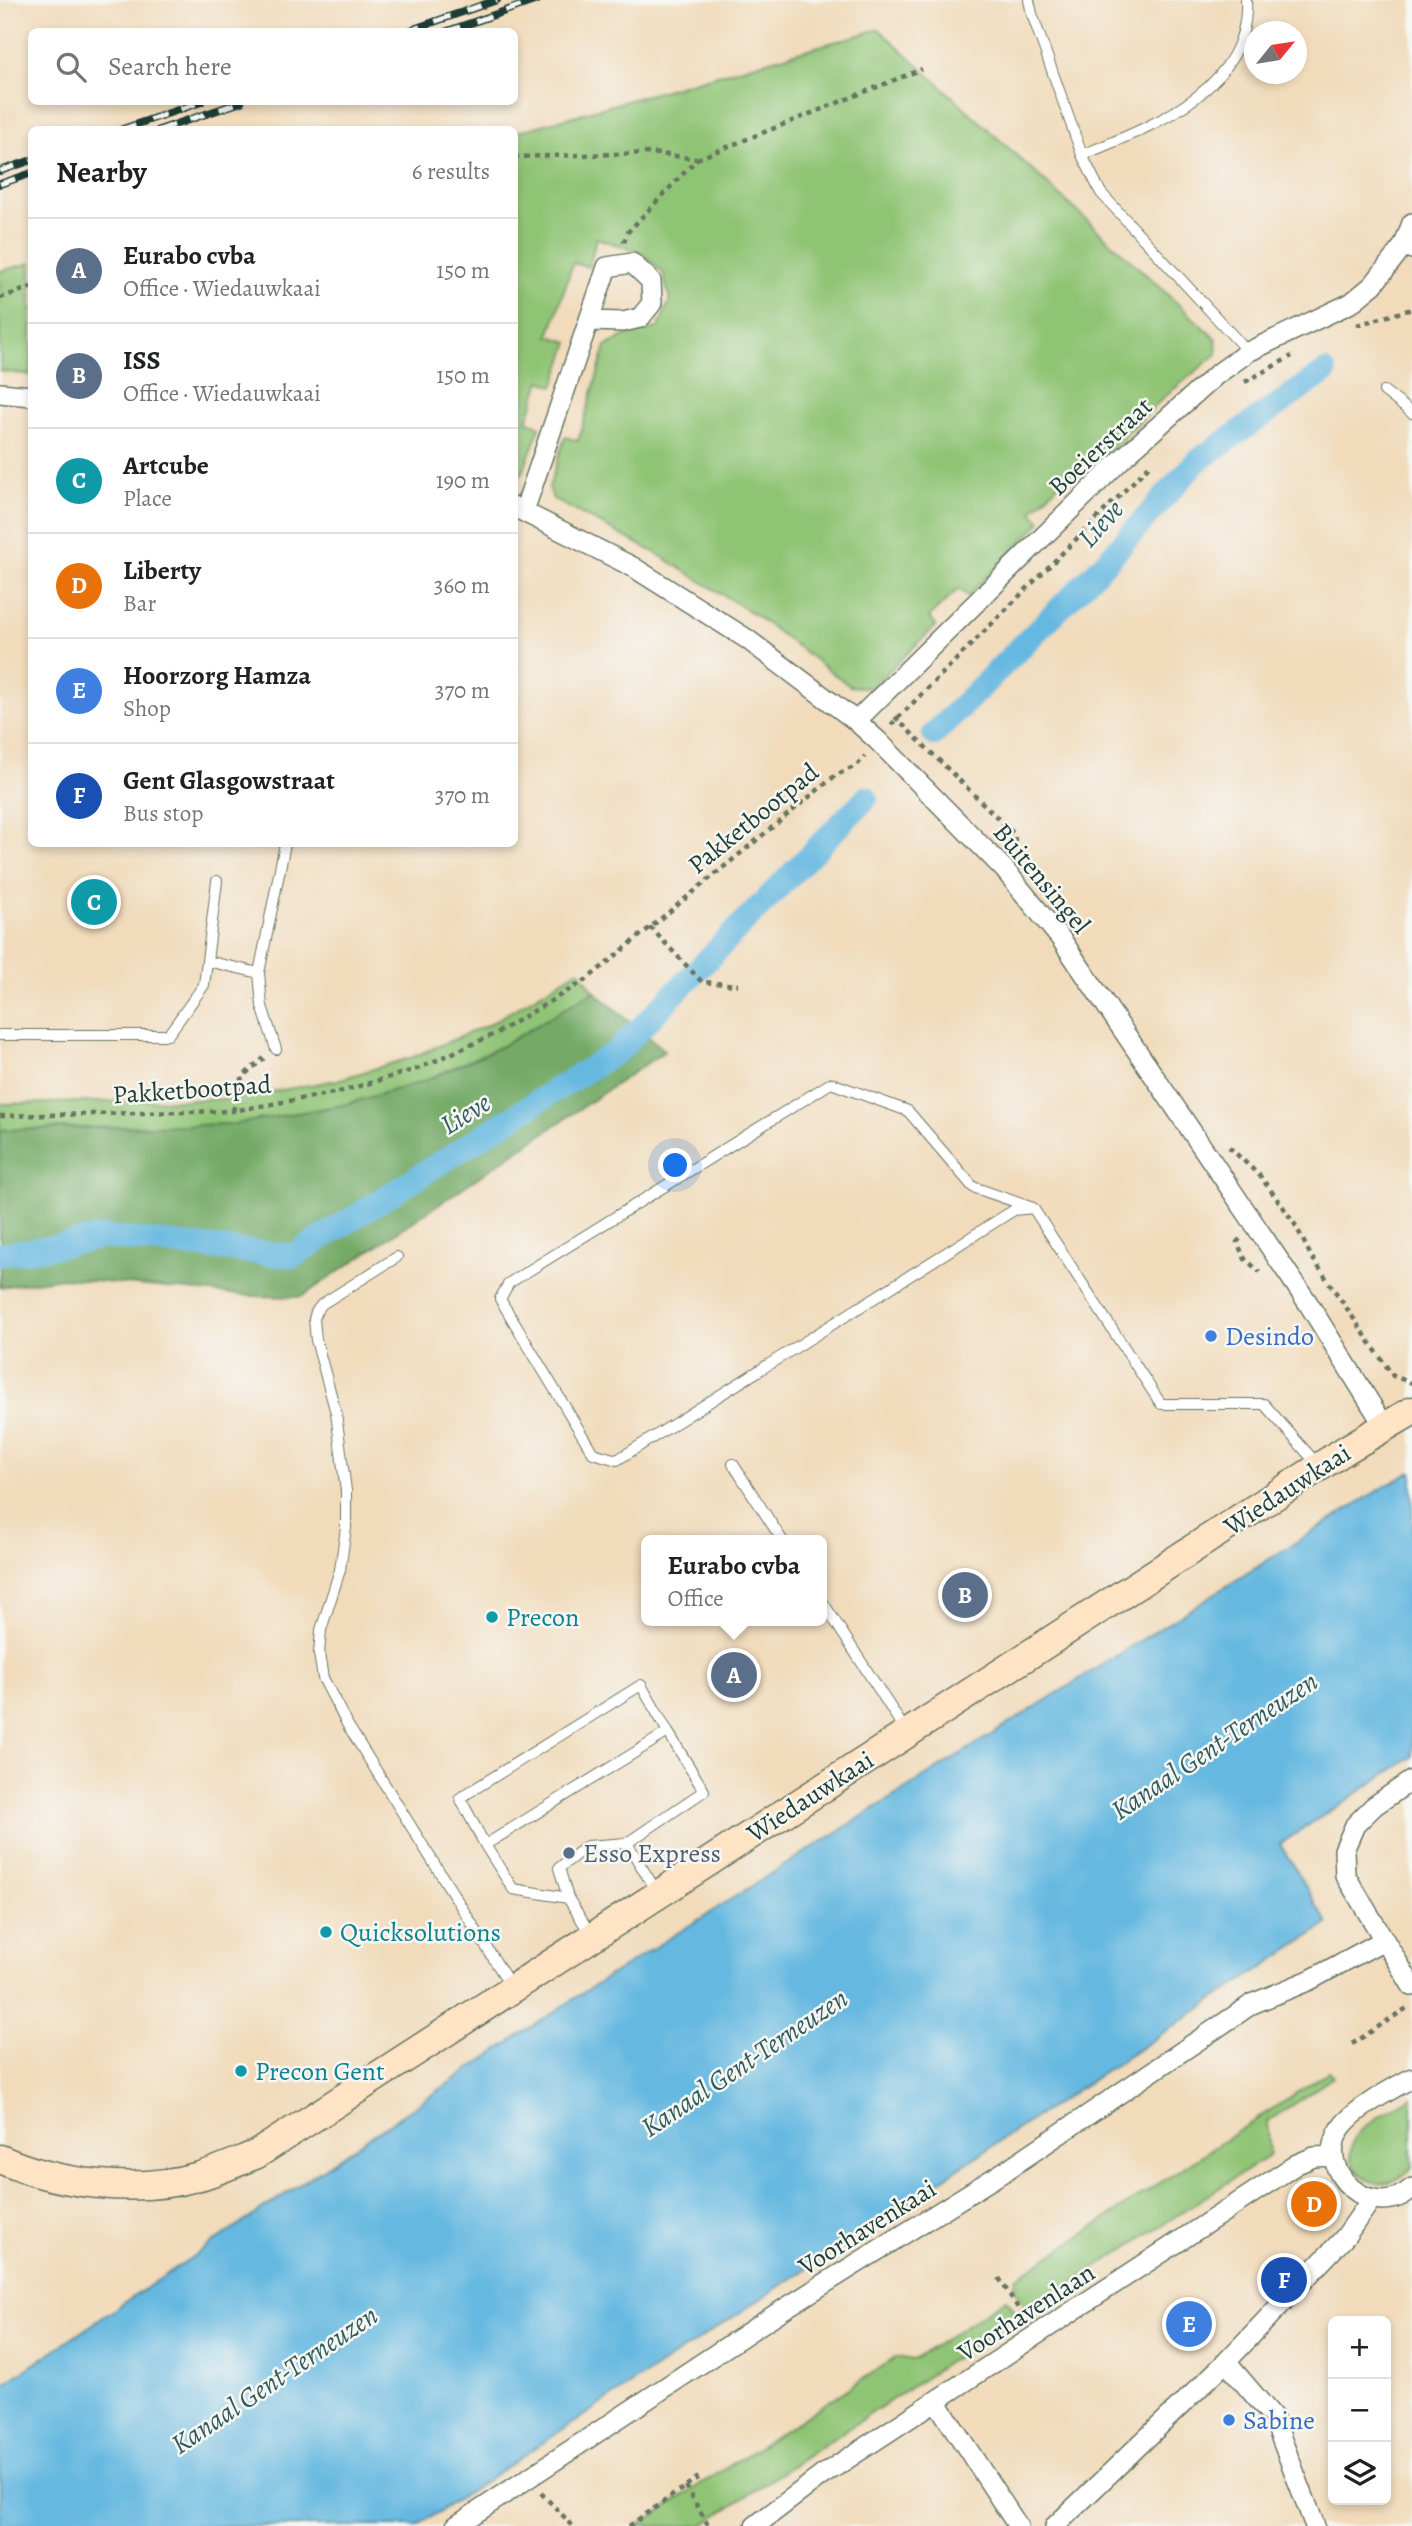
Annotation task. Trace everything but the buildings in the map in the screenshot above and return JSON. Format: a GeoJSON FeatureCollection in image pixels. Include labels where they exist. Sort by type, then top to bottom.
{"type":"FeatureCollection","features":[{"type":"Feature","properties":{"kind":"main road","name":"Wiedauwkaai"},"geometry":{"type":"LineString","coordinates":[[0,2159],[27,2171],[82,2183],[156,2185],[196,2177],[257,2154],[1320,1467],[1412,1411]]}},
{"type":"Feature","properties":{"kind":"street","name":"Boeierstraat"},"geometry":{"type":"LineString","coordinates":[[856,721],[1126,455],[1216,375],[1248,352],[1351,303],[1373,285],[1408,247],[1412,223]]}},
{"type":"Feature","properties":{"kind":"street"},"geometry":{"type":"LineString","coordinates":[[519,509],[607,267],[632,263],[651,281],[652,303],[640,318],[623,322],[589,321]]}},
{"type":"Feature","properties":{"kind":"street"},"geometry":{"type":"LineString","coordinates":[[0,393],[28,396]]}},
{"type":"Feature","properties":{"kind":"street","name":"Buitensingel"},"geometry":{"type":"LineString","coordinates":[[519,509],[633,567],[747,639],[856,721],[895,756],[1004,869],[1061,939],[1308,1303],[1385,1427]]}},
{"type":"Feature","properties":{"kind":"street"},"geometry":{"type":"LineString","coordinates":[[1412,1780],[1364,1815],[1355,1825],[1344,1850],[1345,1875],[1377,1944],[1412,1986]]}},
{"type":"Feature","properties":{"kind":"street","name":"Voorhavenkaai"},"geometry":{"type":"LineString","coordinates":[[456,2526],[779,2312],[1005,2171],[1252,2004],[1310,1980],[1377,1944]]}},
{"type":"Feature","properties":{"kind":"street"},"geometry":{"type":"LineString","coordinates":[[1409,2197],[1389,2201],[1371,2200],[1354,2189],[1338,2172],[1332,2156],[1342,2127],[1352,2116],[1412,2078]]}},
{"type":"Feature","properties":{"kind":"street","name":"Voorhavenlaan"},"geometry":{"type":"LineString","coordinates":[[755,2526],[821,2476],[1037,2337],[1297,2164],[1314,2157],[1332,2156]]}},
{"type":"Feature","properties":{"kind":"street"},"geometry":{"type":"LineString","coordinates":[[1055,2526],[1226,2362],[1345,2236],[1371,2200]]}},
{"type":"Feature","properties":{"kind":"street"},"geometry":{"type":"LineString","coordinates":[[1226,2362],[1273,2417],[1315,2526]]}},
{"type":"Feature","properties":{"kind":"street"},"geometry":{"type":"LineString","coordinates":[[936,2401],[1018,2526]]}},
{"type":"Feature","properties":{"kind":"lane"},"geometry":{"type":"LineString","coordinates":[[1030,0],[1032,13],[1082,155],[1101,193],[1248,352]]}},
{"type":"Feature","properties":{"kind":"lane"},"geometry":{"type":"LineString","coordinates":[[1082,155],[1181,110],[1219,77],[1241,43],[1246,0]]}},
{"type":"Feature","properties":{"kind":"lane"},"geometry":{"type":"LineString","coordinates":[[1384,391],[1412,412]]}},
{"type":"Feature","properties":{"kind":"lane"},"geometry":{"type":"LineString","coordinates":[[276,1049],[262,1006],[260,973],[284,847]]}},
{"type":"Feature","properties":{"kind":"lane"},"geometry":{"type":"LineString","coordinates":[[0,1035],[168,1034],[204,985],[217,880]]}},
{"type":"Feature","properties":{"kind":"lane"},"geometry":{"type":"LineString","coordinates":[[207,961],[260,973]]}},
{"type":"Feature","properties":{"kind":"lane"},"geometry":{"type":"LineString","coordinates":[[1033,1208],[1014,1210],[617,1460],[593,1453],[500,1299],[509,1283],[831,1083],[908,1111],[973,1187],[1033,1208],[1161,1404],[1264,1404],[1320,1467]]}},
{"type":"Feature","properties":{"kind":"lane"},"geometry":{"type":"LineString","coordinates":[[397,1257],[322,1304],[314,1319],[316,1340],[336,1413],[346,1491],[346,1528],[342,1559],[321,1630],[321,1666],[327,1688],[347,1724],[513,1988]]}},
{"type":"Feature","properties":{"kind":"lane"},"geometry":{"type":"LineString","coordinates":[[733,1464],[779,1535]]}},
{"type":"Feature","properties":{"kind":"lane"},"geometry":{"type":"LineString","coordinates":[[827,1610],[907,1734]]}},
{"type":"Feature","properties":{"kind":"lane"},"geometry":{"type":"LineString","coordinates":[[568,1898],[513,1889],[460,1798],[641,1685],[704,1791],[627,1843],[587,1846],[559,1868],[568,1898],[592,1937]]}},
{"type":"Feature","properties":{"kind":"lane"},"geometry":{"type":"LineString","coordinates":[[485,1845],[668,1732]]}},
{"type":"Feature","properties":{"kind":"lane"},"geometry":{"type":"LineString","coordinates":[[627,1843],[659,1894]]}},
{"type":"Feature","properties":{"kind":"path"},"geometry":{"type":"LineString","coordinates":[[616,266],[627,233],[697,159],[922,69]]}},
{"type":"Feature","properties":{"kind":"path"},"geometry":{"type":"LineString","coordinates":[[518,157],[652,153],[697,159]]}},
{"type":"Feature","properties":{"kind":"path"},"geometry":{"type":"LineString","coordinates":[[0,298],[28,288]]}},
{"type":"Feature","properties":{"kind":"path"},"geometry":{"type":"LineString","coordinates":[[1349,327],[1412,309]]}},
{"type":"Feature","properties":{"kind":"path"},"geometry":{"type":"LineString","coordinates":[[1240,385],[1294,356]]}},
{"type":"Feature","properties":{"kind":"path","name":"Pakketbootpad"},"geometry":{"type":"LineString","coordinates":[[0,1116],[233,1111],[339,1092],[417,1069],[495,1034],[574,986],[836,775],[856,766],[877,740],[1153,462]]}},
{"type":"Feature","properties":{"kind":"path"},"geometry":{"type":"LineString","coordinates":[[650,927],[702,982],[738,985]]}},
{"type":"Feature","properties":{"kind":"path"},"geometry":{"type":"LineString","coordinates":[[233,1111],[242,1077],[276,1049]]}},
{"type":"Feature","properties":{"kind":"path"},"geometry":{"type":"LineString","coordinates":[[1281,1204],[1311,1256],[1393,1376],[1412,1383]]}},
{"type":"Feature","properties":{"kind":"path"},"geometry":{"type":"LineString","coordinates":[[1254,1225],[1237,1242],[1245,1259],[1263,1275]]}},
{"type":"Feature","properties":{"kind":"path"},"geometry":{"type":"LineString","coordinates":[[1352,2044],[1407,2007]]}},
{"type":"Feature","properties":{"kind":"path"},"geometry":{"type":"LineString","coordinates":[[999,2278],[1037,2337]]}},
{"type":"Feature","properties":{"kind":"path"},"geometry":{"type":"LineString","coordinates":[[629,2526],[700,2476]]}},
{"type":"Feature","properties":{"kind":"path"},"geometry":{"type":"LineString","coordinates":[[528,2480],[573,2526]]}},
{"type":"Feature","properties":{"kind":"path"},"geometry":{"type":"LineString","coordinates":[[685,2486],[709,2526]]}},
{"type":"Feature","properties":{"kind":"green space"},"geometry":{"type":"Polygon","coordinates":[[[879,29],[1216,339],[1217,354],[1164,397],[1093,468],[1083,460],[1032,511],[1041,522],[968,596],[958,589],[929,617],[936,626],[871,688],[850,686],[755,615],[656,553],[553,499],[549,487],[565,437],[578,441],[606,346],[627,335],[658,328],[670,300],[663,273],[641,252],[596,238],[589,267],[573,263],[549,336],[569,342],[554,386],[541,381],[527,421],[540,427],[522,474],[518,477],[518,132],[879,29]]]}},
{"type":"Feature","properties":{"kind":"green space"},"geometry":{"type":"Polygon","coordinates":[[[28,264],[28,375],[0,371],[0,271],[28,264]]]}},
{"type":"Feature","properties":{"kind":"green space"},"geometry":{"type":"Polygon","coordinates":[[[579,970],[594,991],[502,1046],[422,1082],[343,1105],[235,1124],[0,1130],[0,1104],[232,1099],[337,1080],[413,1057],[490,1024],[579,970]]]}},
{"type":"Feature","properties":{"kind":"green space"},"geometry":{"type":"Polygon","coordinates":[[[594,991],[665,1051],[301,1297],[252,1296],[62,1278],[0,1287],[0,1130],[235,1124],[343,1105],[422,1082],[502,1046],[594,991]]]}},
{"type":"Feature","properties":{"kind":"green space"},"geometry":{"type":"Polygon","coordinates":[[[1328,2072],[1333,2077],[1267,2122],[1270,2155],[1029,2311],[1014,2290],[1016,2278],[1328,2072]]]}},
{"type":"Feature","properties":{"kind":"green space"},"geometry":{"type":"Polygon","coordinates":[[[1412,2097],[1412,2167],[1400,2178],[1387,2183],[1376,2183],[1365,2178],[1352,2162],[1354,2139],[1372,2121],[1412,2097]]]}},
{"type":"Feature","properties":{"kind":"green space"},"geometry":{"type":"Polygon","coordinates":[[[1006,2299],[1016,2312],[1015,2318],[701,2526],[637,2526],[897,2357],[913,2360],[1006,2299]]]}},
{"type":"Feature","properties":{"kind":"water","name":"Kanaal Gent-Terneuzen"},"geometry":{"type":"Polygon","coordinates":[[[1412,1472],[1412,1757],[1280,1844],[1328,1924],[417,2526],[0,2526],[0,2387],[581,1994],[1385,1486],[1412,1472]]]}},
{"type":"Feature","properties":{"kind":"waterway","name":"Lieve"},"geometry":{"type":"LineString","coordinates":[[934,734],[1105,563],[1196,462],[1325,372]]}},
{"type":"Feature","properties":{"kind":"waterway","name":"Lieve"},"geometry":{"type":"LineString","coordinates":[[0,1254],[103,1237],[293,1256],[619,1050],[866,798]]}},
{"type":"Feature","properties":{"kind":"railway"},"geometry":{"type":"LineString","coordinates":[[416,28],[497,0]]}},
{"type":"Feature","properties":{"kind":"railway"},"geometry":{"type":"LineString","coordinates":[[456,28],[537,0]]}},
{"type":"Feature","properties":{"kind":"railway"},"geometry":{"type":"LineString","coordinates":[[132,126],[192,105]]}},
{"type":"Feature","properties":{"kind":"railway"},"geometry":{"type":"LineString","coordinates":[[171,126],[232,105]]}},
{"type":"Feature","properties":{"kind":"railway"},"geometry":{"type":"LineString","coordinates":[[0,171],[28,161]]}},
{"type":"Feature","properties":{"kind":"railway"},"geometry":{"type":"LineString","coordinates":[[0,184],[28,174]]}},
{"type":"Feature","properties":{"kind":"place","name":"Artcube"},"geometry":{"type":"Point","coordinates":[94,902]}},
{"type":"Feature","properties":{"kind":"place","name":"Desindo"},"geometry":{"type":"Point","coordinates":[1211,1336]}},
{"type":"Feature","properties":{"kind":"place","name":"ISS"},"geometry":{"type":"Point","coordinates":[965,1595]}},
{"type":"Feature","properties":{"kind":"place","name":"Precon"},"geometry":{"type":"Point","coordinates":[492,1617]}},
{"type":"Feature","properties":{"kind":"place","name":"Eurabo cvba"},"geometry":{"type":"Point","coordinates":[734,1675]}},
{"type":"Feature","properties":{"kind":"place","name":"Esso Express"},"geometry":{"type":"Point","coordinates":[569,1853]}},
{"type":"Feature","properties":{"kind":"place","name":"Quicksolutions"},"geometry":{"type":"Point","coordinates":[326,1932]}},
{"type":"Feature","properties":{"kind":"place","name":"Precon Gent"},"geometry":{"type":"Point","coordinates":[241,2071]}},
{"type":"Feature","properties":{"kind":"place","name":"Liberty"},"geometry":{"type":"Point","coordinates":[1314,2204]}},
{"type":"Feature","properties":{"kind":"place","name":"Gent Glasgowstraat"},"geometry":{"type":"Point","coordinates":[1284,2280]}},
{"type":"Feature","properties":{"kind":"place","name":"Hoorzorg Hamza"},"geometry":{"type":"Point","coordinates":[1189,2324]}},
{"type":"Feature","properties":{"kind":"place","name":"Sabine"},"geometry":{"type":"Point","coordinates":[1229,2420]}}]}
